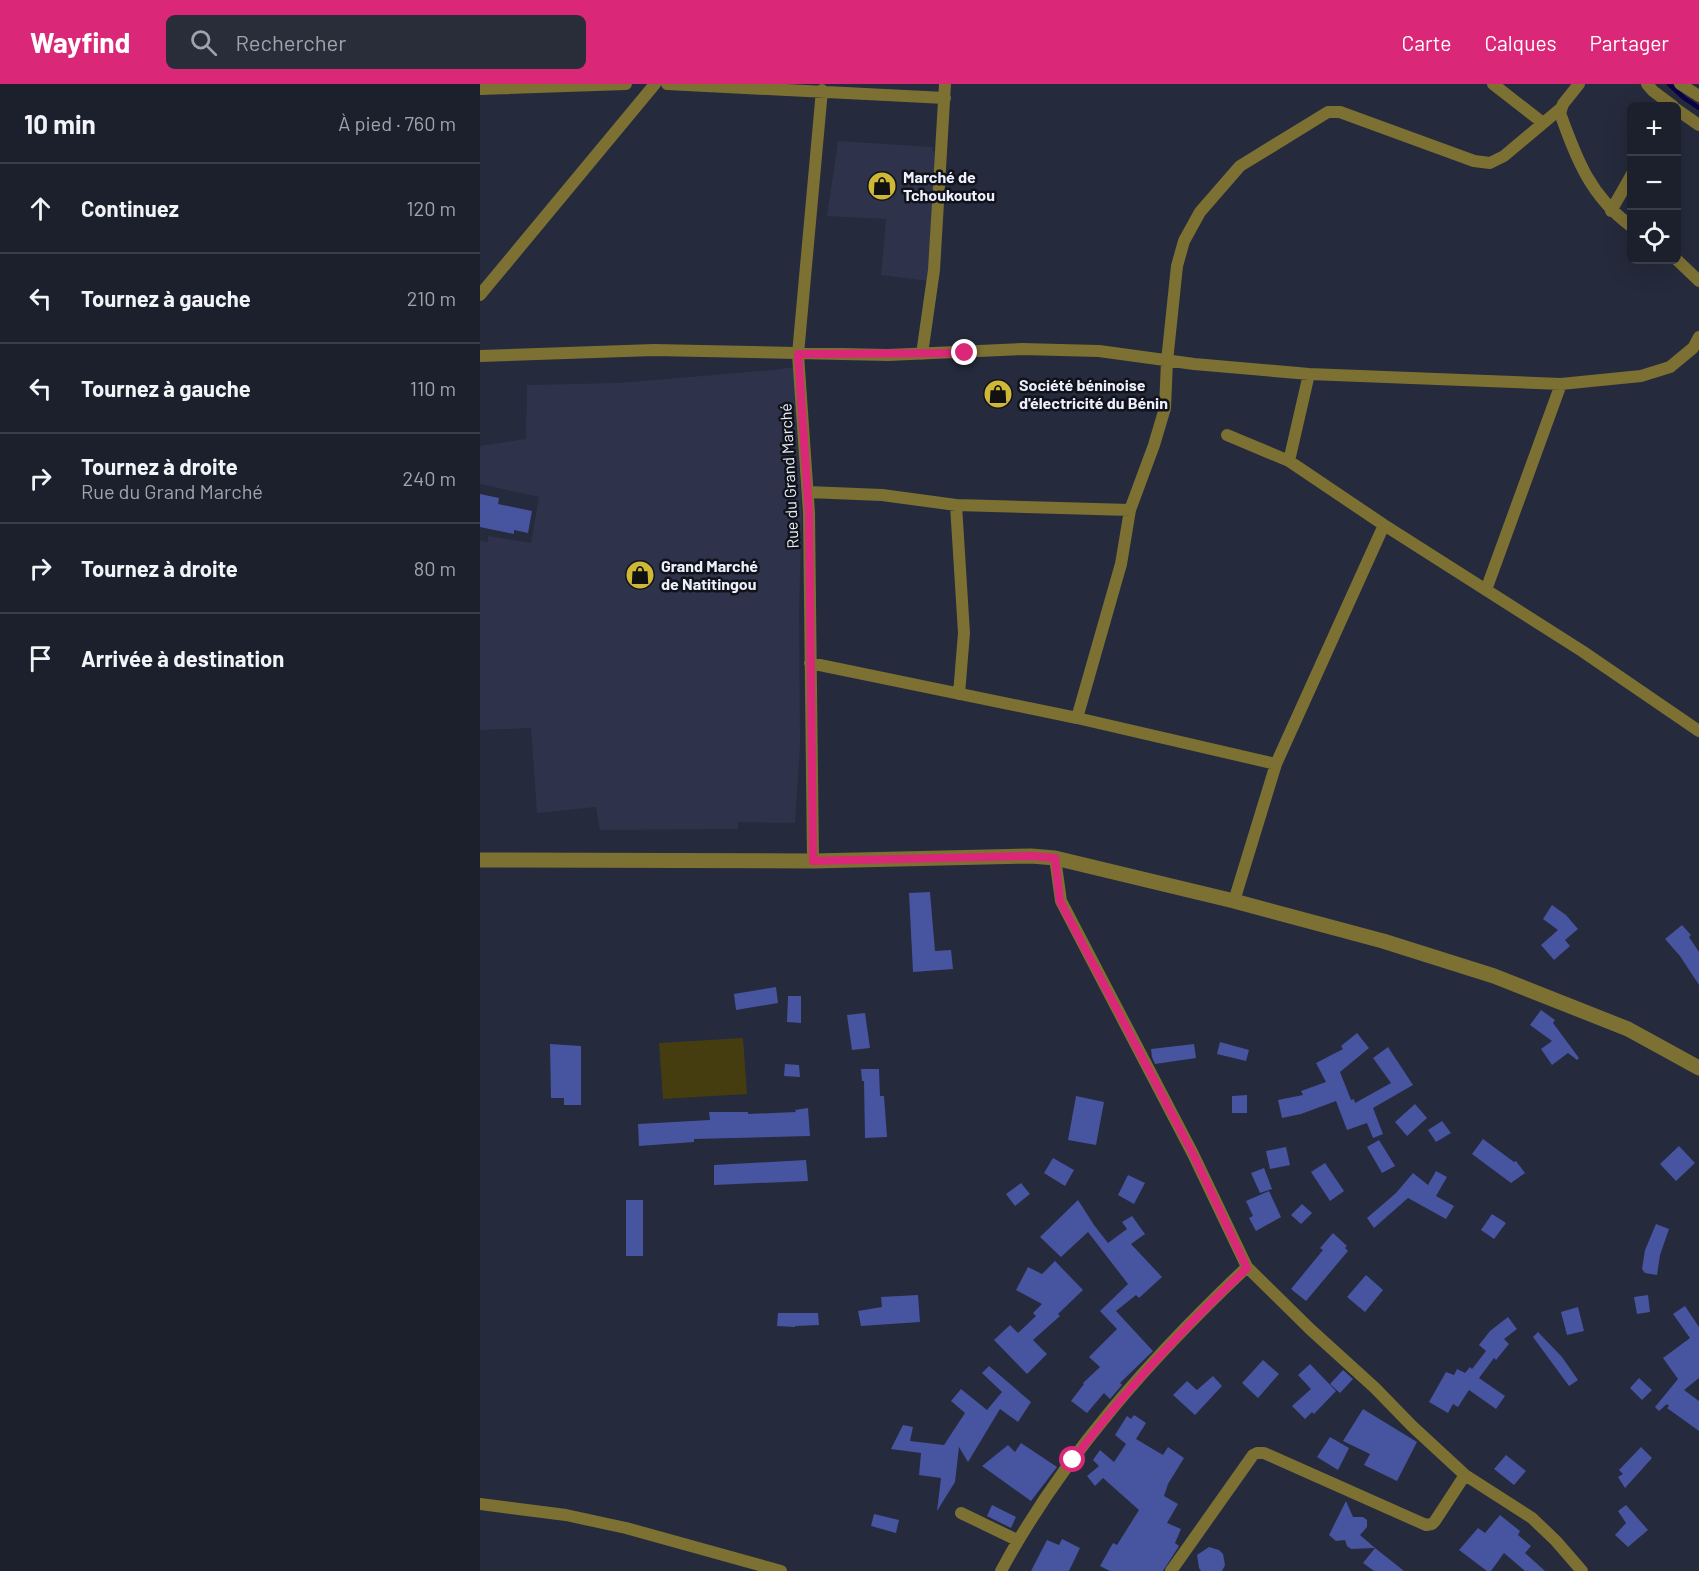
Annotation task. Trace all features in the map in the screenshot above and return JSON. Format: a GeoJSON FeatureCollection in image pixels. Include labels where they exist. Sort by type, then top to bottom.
{"type":"FeatureCollection","features":[{"type":"Feature","properties":{"kind":"street"},"geometry":{"type":"LineString","coordinates":[[480,89],[626,84]]}},
{"type":"Feature","properties":{"kind":"street"},"geometry":{"type":"LineString","coordinates":[[480,295],[655,84]]}},
{"type":"Feature","properties":{"kind":"street"},"geometry":{"type":"LineString","coordinates":[[667,84],[822,90],[945,98]]}},
{"type":"Feature","properties":{"kind":"street"},"geometry":{"type":"LineString","coordinates":[[922,354],[934,270],[945,84]]}},
{"type":"Feature","properties":{"kind":"street"},"geometry":{"type":"LineString","coordinates":[[1493,84],[1543,123]]}},
{"type":"Feature","properties":{"kind":"street"},"geometry":{"type":"LineString","coordinates":[[1077,718],[1121,564],[1130,510],[1165,408],[1167,361],[1177,266],[1184,241],[1200,212],[1240,166],[1328,112],[1340,112],[1474,161],[1490,163],[1504,156],[1560,109],[1579,84]]}},
{"type":"Feature","properties":{"kind":"street"},"geometry":{"type":"LineString","coordinates":[[1647,84],[1666,102]]}},
{"type":"Feature","properties":{"kind":"street"},"geometry":{"type":"LineString","coordinates":[[1680,84],[1699,96]]}},
{"type":"Feature","properties":{"kind":"street","name":"Rue du Grand Marché"},"geometry":{"type":"LineString","coordinates":[[813,861],[808,492],[798,354],[822,90]]}},
{"type":"Feature","properties":{"kind":"street"},"geometry":{"type":"LineString","coordinates":[[1560,109],[1578,165],[1598,196],[1611,211],[1627,223]]}},
{"type":"Feature","properties":{"kind":"street"},"geometry":{"type":"LineString","coordinates":[[1681,113],[1699,125]]}},
{"type":"Feature","properties":{"kind":"street"},"geometry":{"type":"LineString","coordinates":[[1611,211],[1627,183]]}},
{"type":"Feature","properties":{"kind":"street"},"geometry":{"type":"LineString","coordinates":[[1681,263],[1699,281]]}},
{"type":"Feature","properties":{"kind":"street"},"geometry":{"type":"LineString","coordinates":[[480,356],[654,350],[798,354],[922,354],[1033,349],[1100,351],[1167,361],[1309,374],[1561,384],[1641,375],[1670,367],[1694,348],[1699,337]]}},
{"type":"Feature","properties":{"kind":"street"},"geometry":{"type":"LineString","coordinates":[[1289,461],[1309,374]]}},
{"type":"Feature","properties":{"kind":"street"},"geometry":{"type":"LineString","coordinates":[[1486,590],[1561,384]]}},
{"type":"Feature","properties":{"kind":"street"},"geometry":{"type":"LineString","coordinates":[[1227,435],[1289,461],[1384,525],[1582,651],[1699,731]]}},
{"type":"Feature","properties":{"kind":"street"},"geometry":{"type":"LineString","coordinates":[[808,492],[882,495],[956,505],[1130,510]]}},
{"type":"Feature","properties":{"kind":"street"},"geometry":{"type":"LineString","coordinates":[[956,505],[964,633],[958,694]]}},
{"type":"Feature","properties":{"kind":"street"},"geometry":{"type":"LineString","coordinates":[[1234,901],[1276,764],[1384,525]]}},
{"type":"Feature","properties":{"kind":"street"},"geometry":{"type":"LineString","coordinates":[[810,663],[1077,718],[1276,764]]}},
{"type":"Feature","properties":{"kind":"street"},"geometry":{"type":"LineString","coordinates":[[480,860],[813,861],[1031,856],[1055,858],[1234,901],[1383,941],[1520,985],[1628,1029],[1699,1068]]}},
{"type":"Feature","properties":{"kind":"street"},"geometry":{"type":"LineString","coordinates":[[1055,858],[1060,901],[1188,1144],[1247,1268],[1465,1475],[1532,1518],[1582,1571]]}},
{"type":"Feature","properties":{"kind":"street"},"geometry":{"type":"LineString","coordinates":[[1001,1571],[1017,1540],[1041,1504],[1107,1414],[1149,1367],[1247,1268]]}},
{"type":"Feature","properties":{"kind":"street"},"geometry":{"type":"LineString","coordinates":[[1171,1571],[1253,1455],[1257,1453],[1264,1453],[1426,1525],[1435,1521],[1465,1475]]}},
{"type":"Feature","properties":{"kind":"street"},"geometry":{"type":"LineString","coordinates":[[480,1504],[566,1515],[626,1528],[781,1571]]}},
{"type":"Feature","properties":{"kind":"street"},"geometry":{"type":"LineString","coordinates":[[961,1513],[1017,1540]]}},
{"type":"Feature","properties":{"kind":"shaded area","name":"Marché de Tchoukoutou"},"geometry":{"type":"Polygon","coordinates":[[[838,141],[932,147],[935,155],[928,281],[881,275],[886,219],[827,216],[838,141]]]}},
{"type":"Feature","properties":{"kind":"shaded area","name":"Grand Marché de Natitingou"},"geometry":{"type":"Polygon","coordinates":[[[794,367],[802,513],[799,608],[800,745],[795,823],[738,822],[738,829],[600,830],[596,807],[537,813],[531,728],[480,730],[480,541],[488,542],[488,536],[531,543],[539,497],[480,484],[480,446],[526,439],[527,385],[619,383],[794,367]]]}},
{"type":"Feature","properties":{"kind":"shaded area"},"geometry":{"type":"Polygon","coordinates":[[[743,1038],[747,1094],[663,1099],[659,1043],[743,1038]]]}},
{"type":"Feature","properties":{"kind":"building"},"geometry":{"type":"Polygon","coordinates":[[[480,494],[499,498],[498,504],[532,511],[528,533],[514,530],[514,534],[480,527],[480,494]]]}},
{"type":"Feature","properties":{"kind":"building"},"geometry":{"type":"Polygon","coordinates":[[[930,892],[935,951],[951,950],[953,969],[913,972],[909,893],[930,892]]]}},
{"type":"Feature","properties":{"kind":"building"},"geometry":{"type":"Polygon","coordinates":[[[1552,905],[1566,915],[1578,929],[1565,940],[1570,946],[1554,960],[1541,945],[1558,930],[1543,919],[1552,905]]]}},
{"type":"Feature","properties":{"kind":"building"},"geometry":{"type":"Polygon","coordinates":[[[1682,925],[1691,935],[1689,937],[1699,952],[1699,985],[1680,956],[1665,939],[1682,925]]]}},
{"type":"Feature","properties":{"kind":"building"},"geometry":{"type":"Polygon","coordinates":[[[776,987],[778,1003],[736,1010],[734,994],[776,987]]]}},
{"type":"Feature","properties":{"kind":"building"},"geometry":{"type":"Polygon","coordinates":[[[788,996],[801,996],[801,1023],[787,1022],[788,996]]]}},
{"type":"Feature","properties":{"kind":"building"},"geometry":{"type":"Polygon","coordinates":[[[1541,1010],[1555,1020],[1553,1023],[1579,1058],[1577,1060],[1568,1053],[1552,1065],[1541,1049],[1552,1041],[1530,1025],[1541,1010]]]}},
{"type":"Feature","properties":{"kind":"building"},"geometry":{"type":"Polygon","coordinates":[[[865,1013],[870,1048],[852,1050],[847,1015],[865,1013]]]}},
{"type":"Feature","properties":{"kind":"building"},"geometry":{"type":"Polygon","coordinates":[[[1357,1033],[1369,1048],[1340,1072],[1351,1100],[1354,1099],[1355,1103],[1391,1083],[1373,1058],[1388,1047],[1413,1085],[1373,1108],[1383,1134],[1373,1138],[1367,1123],[1347,1130],[1336,1101],[1301,1114],[1282,1118],[1278,1100],[1303,1095],[1301,1091],[1326,1082],[1316,1063],[1343,1049],[1341,1046],[1357,1033]]]}},
{"type":"Feature","properties":{"kind":"building"},"geometry":{"type":"Polygon","coordinates":[[[1220,1042],[1249,1050],[1246,1061],[1217,1054],[1220,1042]]]}},
{"type":"Feature","properties":{"kind":"building"},"geometry":{"type":"Polygon","coordinates":[[[550,1044],[581,1046],[581,1105],[564,1105],[564,1098],[551,1098],[550,1044]]]}},
{"type":"Feature","properties":{"kind":"building"},"geometry":{"type":"Polygon","coordinates":[[[1194,1044],[1196,1058],[1155,1064],[1152,1057],[1151,1049],[1194,1044]]]}},
{"type":"Feature","properties":{"kind":"building"},"geometry":{"type":"Polygon","coordinates":[[[785,1064],[799,1065],[800,1077],[784,1076],[785,1064]]]}},
{"type":"Feature","properties":{"kind":"building"},"geometry":{"type":"Polygon","coordinates":[[[861,1069],[879,1069],[880,1096],[884,1096],[887,1137],[865,1138],[864,1081],[862,1081],[861,1069]]]}},
{"type":"Feature","properties":{"kind":"building"},"geometry":{"type":"Polygon","coordinates":[[[1247,1095],[1247,1113],[1232,1113],[1232,1096],[1247,1095]]]}},
{"type":"Feature","properties":{"kind":"building"},"geometry":{"type":"Polygon","coordinates":[[[1076,1096],[1104,1102],[1096,1145],[1068,1140],[1076,1096]]]}},
{"type":"Feature","properties":{"kind":"building"},"geometry":{"type":"Polygon","coordinates":[[[1415,1104],[1427,1118],[1407,1136],[1395,1122],[1415,1104]]]}},
{"type":"Feature","properties":{"kind":"building"},"geometry":{"type":"Polygon","coordinates":[[[808,1108],[810,1136],[694,1139],[694,1142],[639,1146],[638,1124],[710,1120],[709,1112],[748,1112],[748,1114],[796,1112],[795,1110],[808,1108]]]}},
{"type":"Feature","properties":{"kind":"building"},"geometry":{"type":"Polygon","coordinates":[[[1442,1121],[1451,1133],[1436,1142],[1428,1130],[1442,1121]]]}},
{"type":"Feature","properties":{"kind":"building"},"geometry":{"type":"Polygon","coordinates":[[[1483,1139],[1514,1162],[1516,1161],[1525,1173],[1511,1183],[1472,1154],[1483,1139]]]}},
{"type":"Feature","properties":{"kind":"building"},"geometry":{"type":"Polygon","coordinates":[[[1379,1140],[1395,1166],[1382,1173],[1367,1147],[1379,1140]]]}},
{"type":"Feature","properties":{"kind":"building"},"geometry":{"type":"Polygon","coordinates":[[[1679,1146],[1695,1163],[1676,1181],[1660,1164],[1679,1146]]]}},
{"type":"Feature","properties":{"kind":"building"},"geometry":{"type":"Polygon","coordinates":[[[1286,1147],[1290,1165],[1270,1169],[1266,1151],[1286,1147]]]}},
{"type":"Feature","properties":{"kind":"building"},"geometry":{"type":"Polygon","coordinates":[[[1053,1158],[1074,1170],[1065,1186],[1044,1173],[1053,1158]]]}},
{"type":"Feature","properties":{"kind":"building"},"geometry":{"type":"Polygon","coordinates":[[[806,1160],[808,1181],[714,1185],[714,1165],[806,1160]]]}},
{"type":"Feature","properties":{"kind":"building"},"geometry":{"type":"Polygon","coordinates":[[[1325,1163],[1344,1191],[1330,1201],[1311,1172],[1325,1163]]]}},
{"type":"Feature","properties":{"kind":"building"},"geometry":{"type":"Polygon","coordinates":[[[1264,1168],[1272,1189],[1260,1193],[1251,1173],[1264,1168]]]}},
{"type":"Feature","properties":{"kind":"building"},"geometry":{"type":"Polygon","coordinates":[[[1436,1171],[1447,1177],[1436,1196],[1454,1206],[1446,1219],[1408,1198],[1374,1228],[1367,1218],[1396,1193],[1413,1173],[1428,1185],[1436,1171]]]}},
{"type":"Feature","properties":{"kind":"building"},"geometry":{"type":"Polygon","coordinates":[[[1128,1175],[1145,1183],[1134,1204],[1118,1195],[1128,1175]]]}},
{"type":"Feature","properties":{"kind":"building"},"geometry":{"type":"Polygon","coordinates":[[[1021,1183],[1030,1194],[1015,1206],[1006,1194],[1021,1183]]]}},
{"type":"Feature","properties":{"kind":"building"},"geometry":{"type":"Polygon","coordinates":[[[1269,1191],[1281,1217],[1256,1231],[1249,1218],[1253,1216],[1246,1201],[1269,1191]]]}},
{"type":"Feature","properties":{"kind":"building"},"geometry":{"type":"Polygon","coordinates":[[[626,1200],[643,1200],[643,1256],[626,1256],[626,1200]]]}},
{"type":"Feature","properties":{"kind":"building"},"geometry":{"type":"Polygon","coordinates":[[[1078,1200],[1108,1243],[1127,1229],[1122,1222],[1132,1216],[1145,1234],[1131,1244],[1162,1277],[1139,1298],[1136,1295],[1116,1311],[1153,1351],[1120,1383],[1122,1385],[1110,1399],[1104,1393],[1087,1413],[1071,1401],[1083,1383],[1100,1367],[1089,1357],[1117,1329],[1100,1311],[1128,1284],[1088,1232],[1061,1257],[1040,1237],[1078,1200]]]}},
{"type":"Feature","properties":{"kind":"building"},"geometry":{"type":"Polygon","coordinates":[[[1302,1204],[1312,1213],[1301,1224],[1291,1215],[1302,1204]]]}},
{"type":"Feature","properties":{"kind":"building"},"geometry":{"type":"Polygon","coordinates":[[[1492,1214],[1506,1223],[1494,1239],[1481,1230],[1492,1214]]]}},
{"type":"Feature","properties":{"kind":"building"},"geometry":{"type":"Polygon","coordinates":[[[1656,1224],[1669,1229],[1660,1255],[1657,1275],[1645,1273],[1642,1269],[1645,1250],[1656,1224]]]}},
{"type":"Feature","properties":{"kind":"building"},"geometry":{"type":"Polygon","coordinates":[[[1333,1233],[1347,1246],[1345,1248],[1348,1251],[1306,1301],[1291,1289],[1323,1250],[1320,1248],[1333,1233]]]}},
{"type":"Feature","properties":{"kind":"building"},"geometry":{"type":"Polygon","coordinates":[[[1055,1261],[1083,1290],[1058,1314],[1060,1316],[1033,1340],[1047,1354],[1027,1374],[994,1340],[1010,1325],[1018,1333],[1036,1316],[1033,1313],[1042,1304],[1016,1290],[1028,1267],[1042,1274],[1055,1261]]]}},
{"type":"Feature","properties":{"kind":"building"},"geometry":{"type":"Polygon","coordinates":[[[1366,1275],[1383,1290],[1365,1312],[1347,1297],[1366,1275]]]}},
{"type":"Feature","properties":{"kind":"building"},"geometry":{"type":"Polygon","coordinates":[[[918,1295],[920,1322],[861,1326],[858,1311],[882,1307],[881,1297],[918,1295]]]}},
{"type":"Feature","properties":{"kind":"building"},"geometry":{"type":"Polygon","coordinates":[[[1648,1295],[1650,1312],[1637,1314],[1634,1297],[1648,1295]]]}},
{"type":"Feature","properties":{"kind":"building"},"geometry":{"type":"Polygon","coordinates":[[[1685,1306],[1699,1327],[1699,1378],[1684,1390],[1699,1401],[1699,1431],[1667,1408],[1669,1406],[1667,1404],[1659,1411],[1655,1407],[1678,1379],[1663,1358],[1690,1338],[1673,1314],[1685,1306]]]}},
{"type":"Feature","properties":{"kind":"building"},"geometry":{"type":"Polygon","coordinates":[[[1578,1307],[1584,1331],[1567,1335],[1561,1312],[1578,1307]]]}},
{"type":"Feature","properties":{"kind":"building"},"geometry":{"type":"Polygon","coordinates":[[[778,1313],[818,1313],[819,1325],[777,1326],[778,1313]]]}},
{"type":"Feature","properties":{"kind":"building"},"geometry":{"type":"Polygon","coordinates":[[[1508,1317],[1517,1329],[1504,1339],[1509,1344],[1496,1360],[1494,1358],[1479,1378],[1505,1396],[1496,1409],[1469,1390],[1458,1407],[1453,1404],[1448,1413],[1429,1402],[1446,1372],[1454,1375],[1457,1369],[1465,1373],[1470,1367],[1472,1369],[1486,1351],[1479,1345],[1490,1331],[1508,1317]]]}},
{"type":"Feature","properties":{"kind":"building"},"geometry":{"type":"Polygon","coordinates":[[[1538,1332],[1562,1357],[1578,1380],[1569,1386],[1533,1337],[1538,1332]]]}},
{"type":"Feature","properties":{"kind":"building"},"geometry":{"type":"Polygon","coordinates":[[[1263,1360],[1279,1374],[1258,1398],[1242,1383],[1263,1360]]]}},
{"type":"Feature","properties":{"kind":"building"},"geometry":{"type":"Polygon","coordinates":[[[1310,1364],[1336,1391],[1314,1414],[1312,1412],[1305,1419],[1292,1406],[1311,1389],[1298,1375],[1310,1364]]]}},
{"type":"Feature","properties":{"kind":"building"},"geometry":{"type":"Polygon","coordinates":[[[989,1366],[1031,1402],[1018,1422],[1000,1409],[968,1462],[959,1447],[955,1482],[937,1511],[941,1478],[919,1475],[921,1453],[891,1449],[903,1425],[913,1427],[910,1441],[944,1445],[965,1413],[951,1401],[961,1389],[987,1410],[1002,1392],[982,1373],[989,1366]]]}},
{"type":"Feature","properties":{"kind":"building"},"geometry":{"type":"Polygon","coordinates":[[[1343,1370],[1353,1379],[1340,1393],[1330,1384],[1343,1370]]]}},
{"type":"Feature","properties":{"kind":"building"},"geometry":{"type":"Polygon","coordinates":[[[1213,1376],[1222,1386],[1195,1415],[1173,1395],[1187,1381],[1197,1390],[1213,1376]]]}},
{"type":"Feature","properties":{"kind":"building"},"geometry":{"type":"Polygon","coordinates":[[[1639,1378],[1652,1390],[1642,1400],[1630,1388],[1639,1378]]]}},
{"type":"Feature","properties":{"kind":"building"},"geometry":{"type":"Polygon","coordinates":[[[1363,1409],[1417,1442],[1397,1481],[1364,1465],[1370,1454],[1343,1441],[1363,1409]]]}},
{"type":"Feature","properties":{"kind":"building"},"geometry":{"type":"Polygon","coordinates":[[[1134,1415],[1146,1423],[1136,1439],[1163,1455],[1168,1447],[1184,1458],[1168,1484],[1164,1496],[1178,1504],[1167,1523],[1181,1529],[1175,1543],[1179,1546],[1163,1571],[1110,1571],[1100,1566],[1113,1543],[1117,1545],[1139,1510],[1103,1478],[1095,1486],[1087,1476],[1099,1466],[1093,1460],[1100,1450],[1114,1462],[1126,1444],[1115,1435],[1127,1416],[1131,1419],[1134,1415]]]}},
{"type":"Feature","properties":{"kind":"building"},"geometry":{"type":"Polygon","coordinates":[[[1330,1437],[1349,1448],[1338,1470],[1317,1457],[1330,1437]]]}},
{"type":"Feature","properties":{"kind":"building"},"geometry":{"type":"Polygon","coordinates":[[[1021,1443],[1057,1467],[1031,1501],[982,1466],[1008,1445],[1015,1452],[1021,1443]]]}},
{"type":"Feature","properties":{"kind":"building"},"geometry":{"type":"Polygon","coordinates":[[[1641,1447],[1652,1458],[1625,1488],[1618,1477],[1623,1474],[1619,1470],[1641,1447]]]}},
{"type":"Feature","properties":{"kind":"building"},"geometry":{"type":"Polygon","coordinates":[[[1506,1455],[1526,1471],[1514,1485],[1494,1469],[1506,1455]]]}},
{"type":"Feature","properties":{"kind":"building"},"geometry":{"type":"Polygon","coordinates":[[[1346,1501],[1353,1517],[1363,1517],[1367,1520],[1367,1527],[1360,1535],[1375,1548],[1351,1549],[1345,1540],[1336,1541],[1329,1535],[1346,1501]]]}},
{"type":"Feature","properties":{"kind":"building"},"geometry":{"type":"Polygon","coordinates":[[[992,1505],[1016,1517],[1011,1528],[987,1516],[992,1505]]]}},
{"type":"Feature","properties":{"kind":"building"},"geometry":{"type":"Polygon","coordinates":[[[1626,1505],[1648,1530],[1628,1547],[1615,1535],[1626,1523],[1618,1511],[1626,1505]]]}},
{"type":"Feature","properties":{"kind":"building"},"geometry":{"type":"Polygon","coordinates":[[[874,1514],[899,1520],[896,1533],[871,1526],[874,1514]]]}},
{"type":"Feature","properties":{"kind":"building"},"geometry":{"type":"Polygon","coordinates":[[[1500,1515],[1520,1531],[1518,1535],[1531,1546],[1525,1553],[1545,1571],[1525,1571],[1504,1553],[1491,1571],[1487,1571],[1459,1550],[1478,1528],[1485,1533],[1500,1515]]]}},
{"type":"Feature","properties":{"kind":"building"},"geometry":{"type":"Polygon","coordinates":[[[1062,1539],[1080,1548],[1069,1571],[1031,1571],[1047,1540],[1059,1545],[1062,1539]]]}},
{"type":"Feature","properties":{"kind":"building"},"geometry":{"type":"Polygon","coordinates":[[[1209,1547],[1223,1554],[1225,1565],[1222,1571],[1201,1571],[1199,1568],[1197,1555],[1209,1547]]]}},
{"type":"Feature","properties":{"kind":"building"},"geometry":{"type":"Polygon","coordinates":[[[1375,1548],[1404,1571],[1374,1571],[1363,1563],[1375,1548]]]}},
{"type":"Feature","properties":{"kind":"waterway"},"geometry":{"type":"LineString","coordinates":[[1669,84],[1699,108]]}},
{"type":"Feature","properties":{"kind":"place","name":"Marché de Tchoukoutou"},"geometry":{"type":"Point","coordinates":[882,186]}},
{"type":"Feature","properties":{"kind":"place","name":"Société béninoise d'électricité du Bénin"},"geometry":{"type":"Point","coordinates":[998,394]}},
{"type":"Feature","properties":{"kind":"place","name":"Grand Marché de Natitingou"},"geometry":{"type":"Point","coordinates":[640,575]}},
{"type":"Feature","properties":{"kind":"route"},"geometry":{"type":"LineString","coordinates":[[965,353],[798,354],[809,513],[813,861],[1031,856],[1055,858],[1060,901],[1158,1085],[1247,1268],[1149,1367],[1107,1414],[1073,1460]]}}]}
